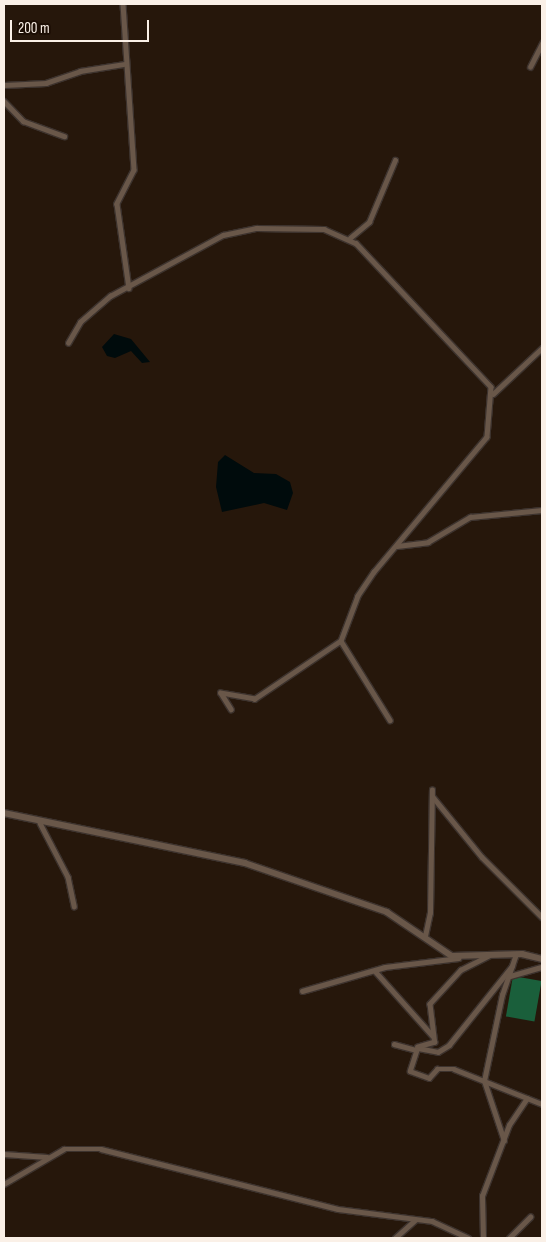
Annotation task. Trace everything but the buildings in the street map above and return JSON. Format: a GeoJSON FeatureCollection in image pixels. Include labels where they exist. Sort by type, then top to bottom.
{"type":"FeatureCollection","features":[{"type":"Feature","properties":{"kind":"street"},"geometry":{"type":"LineString","coordinates":[[125,5],[124,64],[134,170],[117,204],[120,247],[129,288]]}},
{"type":"Feature","properties":{"kind":"street"},"geometry":{"type":"LineString","coordinates":[[530,66],[542,43]]}},
{"type":"Feature","properties":{"kind":"street"},"geometry":{"type":"LineString","coordinates":[[4,85],[46,83],[80,71],[124,64]]}},
{"type":"Feature","properties":{"kind":"street"},"geometry":{"type":"LineString","coordinates":[[4,102],[23,121],[64,136]]}},
{"type":"Feature","properties":{"kind":"street"},"geometry":{"type":"LineString","coordinates":[[350,238],[369,222],[395,160]]}},
{"type":"Feature","properties":{"kind":"street"},"geometry":{"type":"LineString","coordinates":[[68,344],[91,310],[235,231],[324,229],[350,238],[463,355],[493,394]]}},
{"type":"Feature","properties":{"kind":"street"},"geometry":{"type":"LineString","coordinates":[[231,709],[221,693],[254,698],[341,641],[358,596],[477,453],[487,436],[493,394],[542,348]]}},
{"type":"Feature","properties":{"kind":"street"},"geometry":{"type":"LineString","coordinates":[[398,546],[428,542],[470,517],[542,510]]}},
{"type":"Feature","properties":{"kind":"street"},"geometry":{"type":"LineString","coordinates":[[341,641],[390,720]]}},
{"type":"Feature","properties":{"kind":"street"},"geometry":{"type":"LineString","coordinates":[[425,936],[430,913],[432,790]]}},
{"type":"Feature","properties":{"kind":"street"},"geometry":{"type":"LineString","coordinates":[[433,797],[482,857],[542,917]]}},
{"type":"Feature","properties":{"kind":"street"},"geometry":{"type":"LineString","coordinates":[[4,813],[40,823],[245,863],[362,902],[425,936],[447,954],[462,958]]}},
{"type":"Feature","properties":{"kind":"street"},"geometry":{"type":"LineString","coordinates":[[40,823],[68,877],[74,906]]}},
{"type":"Feature","properties":{"kind":"street"},"geometry":{"type":"LineString","coordinates":[[417,1049],[434,1044],[430,1004],[461,970],[492,954]]}},
{"type":"Feature","properties":{"kind":"street"},"geometry":{"type":"LineString","coordinates":[[302,992],[376,971],[462,958],[492,954],[516,954],[542,959]]}},
{"type":"Feature","properties":{"kind":"street"},"geometry":{"type":"LineString","coordinates":[[504,1141],[484,1081],[516,954]]}},
{"type":"Feature","properties":{"kind":"street"},"geometry":{"type":"LineString","coordinates":[[394,1044],[438,1052],[449,1045],[513,965]]}},
{"type":"Feature","properties":{"kind":"street"},"geometry":{"type":"LineString","coordinates":[[510,976],[542,967]]}},
{"type":"Feature","properties":{"kind":"street"},"geometry":{"type":"LineString","coordinates":[[376,971],[434,1039]]}},
{"type":"Feature","properties":{"kind":"street"},"geometry":{"type":"LineString","coordinates":[[417,1049],[410,1071],[429,1078],[435,1070],[450,1068],[542,1104]]}},
{"type":"Feature","properties":{"kind":"street"},"geometry":{"type":"LineString","coordinates":[[483,1238],[479,1208],[504,1141],[527,1098]]}},
{"type":"Feature","properties":{"kind":"street"},"geometry":{"type":"LineString","coordinates":[[4,1184],[48,1157],[70,1147],[101,1149],[338,1209],[432,1221],[468,1238]]}},
{"type":"Feature","properties":{"kind":"street"},"geometry":{"type":"LineString","coordinates":[[4,1154],[48,1157]]}},
{"type":"Feature","properties":{"kind":"street"},"geometry":{"type":"LineString","coordinates":[[509,1238],[530,1217]]}},
{"type":"Feature","properties":{"kind":"street"},"geometry":{"type":"LineString","coordinates":[[395,1238],[415,1220]]}},
{"type":"Feature","properties":{"kind":"green space"},"geometry":{"type":"Polygon","coordinates":[[[513,976],[542,981],[534,1021],[506,1016],[513,976]]]}},
{"type":"Feature","properties":{"kind":"shaded area"},"geometry":{"type":"Polygon","coordinates":[[[114,334],[131,339],[150,362],[142,363],[131,351],[115,358],[107,356],[102,347],[114,334]]]}},
{"type":"Feature","properties":{"kind":"shaded area"},"geometry":{"type":"Polygon","coordinates":[[[225,455],[254,473],[276,474],[290,482],[293,493],[287,510],[264,503],[222,512],[216,487],[218,462],[225,455]]]}}]}
